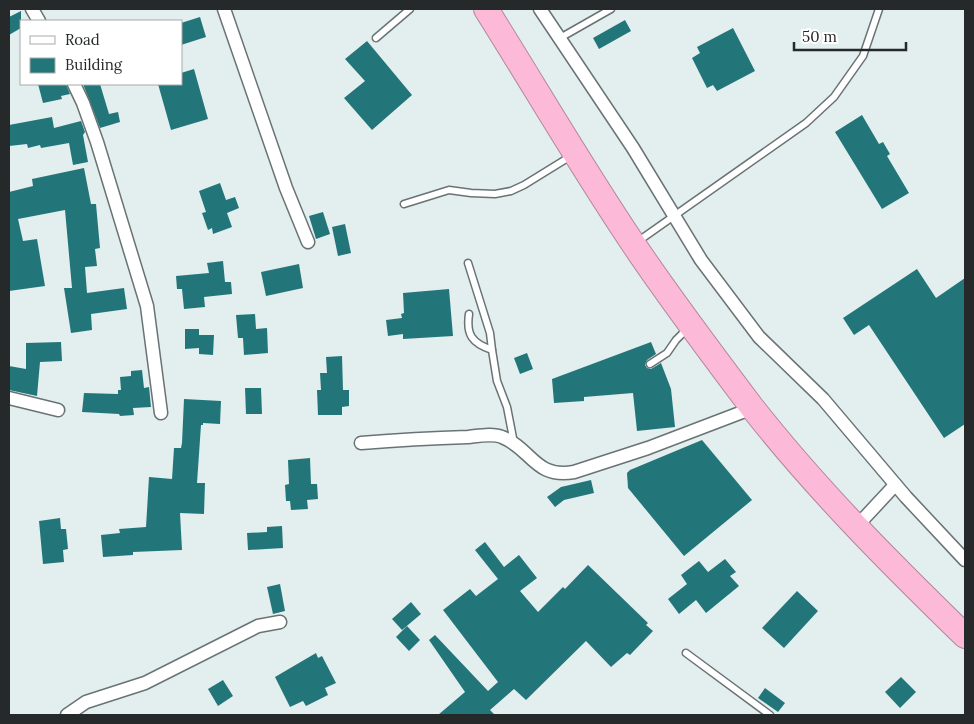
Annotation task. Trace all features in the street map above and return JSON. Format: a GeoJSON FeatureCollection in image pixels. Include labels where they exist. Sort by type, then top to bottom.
{"type":"FeatureCollection","features":[{"type":"Feature","properties":{"kind":"highway"},"geometry":{"type":"LineString","coordinates":[[486,9],[634,244],[753,408],[807,473],[856,527],[965,636]]}},
{"type":"Feature","properties":{"kind":"street"},"geometry":{"type":"LineString","coordinates":[[32,9],[38,20]]}},
{"type":"Feature","properties":{"kind":"street"},"geometry":{"type":"LineString","coordinates":[[224,9],[283,179],[308,242]]}},
{"type":"Feature","properties":{"kind":"street"},"geometry":{"type":"LineString","coordinates":[[540,9],[633,148],[701,260],[759,337],[823,399],[895,485],[965,560]]}},
{"type":"Feature","properties":{"kind":"street"},"geometry":{"type":"LineString","coordinates":[[74,85],[83,103],[96,142],[147,306],[161,414]]}},
{"type":"Feature","properties":{"kind":"street"},"geometry":{"type":"LineString","coordinates":[[9,398],[58,410]]}},
{"type":"Feature","properties":{"kind":"street"},"geometry":{"type":"LineString","coordinates":[[361,443],[423,438],[497,436],[514,444],[547,471],[563,474],[648,448],[753,408]]}},
{"type":"Feature","properties":{"kind":"street"},"geometry":{"type":"LineString","coordinates":[[856,527],[895,485]]}},
{"type":"Feature","properties":{"kind":"street"},"geometry":{"type":"LineString","coordinates":[[67,715],[86,702],[145,683],[258,626],[280,622]]}},
{"type":"Feature","properties":{"kind":"lane"},"geometry":{"type":"LineString","coordinates":[[376,38],[410,9]]}},
{"type":"Feature","properties":{"kind":"lane"},"geometry":{"type":"LineString","coordinates":[[560,38],[611,9]]}},
{"type":"Feature","properties":{"kind":"lane"},"geometry":{"type":"LineString","coordinates":[[634,244],[806,123],[834,97],[863,56],[879,9]]}},
{"type":"Feature","properties":{"kind":"lane"},"geometry":{"type":"LineString","coordinates":[[404,204],[449,190],[495,194],[511,191],[576,153]]}},
{"type":"Feature","properties":{"kind":"lane"},"geometry":{"type":"LineString","coordinates":[[468,263],[490,333],[497,381],[507,407],[514,444]]}},
{"type":"Feature","properties":{"kind":"lane"},"geometry":{"type":"LineString","coordinates":[[469,314],[468,326],[470,337],[482,347],[492,350]]}},
{"type":"Feature","properties":{"kind":"lane"},"geometry":{"type":"LineString","coordinates":[[650,364],[667,354],[676,340],[691,325]]}},
{"type":"Feature","properties":{"kind":"lane"},"geometry":{"type":"LineString","coordinates":[[686,653],[770,715]]}},
{"type":"Feature","properties":{"kind":"building"},"geometry":{"type":"Polygon","coordinates":[[[21,11],[20,29],[9,35],[9,17],[21,11]]]}},
{"type":"Feature","properties":{"kind":"building"},"geometry":{"type":"Polygon","coordinates":[[[200,17],[206,37],[182,45],[182,23],[200,17]]]}},
{"type":"Feature","properties":{"kind":"building"},"geometry":{"type":"Polygon","coordinates":[[[625,20],[631,31],[599,49],[593,38],[625,20]]]}},
{"type":"Feature","properties":{"kind":"building"},"geometry":{"type":"Polygon","coordinates":[[[733,28],[755,71],[717,91],[713,85],[707,88],[692,58],[700,53],[697,47],[733,28]]]}},
{"type":"Feature","properties":{"kind":"building"},"geometry":{"type":"Polygon","coordinates":[[[367,41],[412,95],[372,130],[344,98],[365,81],[345,59],[367,41]]]}},
{"type":"Feature","properties":{"kind":"building"},"geometry":{"type":"Polygon","coordinates":[[[194,69],[208,119],[171,130],[158,85],[182,85],[182,73],[194,69]]]}},
{"type":"Feature","properties":{"kind":"building"},"geometry":{"type":"Polygon","coordinates":[[[38,85],[66,85],[70,94],[61,96],[62,99],[43,103],[38,85]]]}},
{"type":"Feature","properties":{"kind":"building"},"geometry":{"type":"Polygon","coordinates":[[[83,85],[100,85],[109,114],[118,112],[120,122],[100,128],[83,85]]]}},
{"type":"Feature","properties":{"kind":"building"},"geometry":{"type":"Polygon","coordinates":[[[862,115],[879,144],[883,142],[890,154],[887,156],[909,193],[882,209],[835,132],[862,115]]]}},
{"type":"Feature","properties":{"kind":"building"},"geometry":{"type":"Polygon","coordinates":[[[52,117],[54,128],[81,121],[85,132],[83,135],[88,162],[73,165],[69,143],[41,148],[40,145],[28,148],[27,144],[9,146],[9,125],[52,117]]]}},
{"type":"Feature","properties":{"kind":"building"},"geometry":{"type":"Polygon","coordinates":[[[84,168],[91,204],[96,204],[100,248],[95,249],[97,266],[85,267],[87,293],[124,288],[127,309],[91,314],[92,330],[71,333],[64,288],[72,288],[65,210],[18,219],[23,241],[37,239],[45,286],[9,291],[9,192],[33,186],[32,179],[84,168]]]}},
{"type":"Feature","properties":{"kind":"building"},"geometry":{"type":"Polygon","coordinates":[[[220,183],[226,200],[235,197],[239,208],[227,213],[232,227],[213,234],[212,228],[208,230],[202,213],[206,212],[199,191],[220,183]]]}},
{"type":"Feature","properties":{"kind":"building"},"geometry":{"type":"Polygon","coordinates":[[[323,212],[330,234],[316,239],[309,216],[323,212]]]}},
{"type":"Feature","properties":{"kind":"building"},"geometry":{"type":"Polygon","coordinates":[[[345,224],[351,253],[338,256],[332,227],[345,224]]]}},
{"type":"Feature","properties":{"kind":"building"},"geometry":{"type":"Polygon","coordinates":[[[223,261],[225,282],[231,282],[232,294],[204,297],[205,307],[184,309],[182,289],[177,289],[176,276],[209,273],[207,263],[223,261]]]}},
{"type":"Feature","properties":{"kind":"building"},"geometry":{"type":"Polygon","coordinates":[[[299,264],[303,288],[266,296],[261,272],[299,264]]]}},
{"type":"Feature","properties":{"kind":"building"},"geometry":{"type":"Polygon","coordinates":[[[917,269],[936,298],[965,278],[965,424],[944,438],[869,325],[854,335],[843,318],[917,269]]]}},
{"type":"Feature","properties":{"kind":"building"},"geometry":{"type":"Polygon","coordinates":[[[449,289],[453,336],[403,339],[403,334],[388,336],[386,320],[402,318],[401,314],[404,313],[403,293],[449,289]]]}},
{"type":"Feature","properties":{"kind":"building"},"geometry":{"type":"Polygon","coordinates":[[[255,314],[256,329],[267,328],[268,353],[244,355],[243,338],[238,338],[236,315],[255,314]]]}},
{"type":"Feature","properties":{"kind":"building"},"geometry":{"type":"Polygon","coordinates":[[[185,329],[199,329],[199,335],[214,335],[213,355],[199,354],[199,348],[185,349],[185,329]]]}},
{"type":"Feature","properties":{"kind":"building"},"geometry":{"type":"Polygon","coordinates":[[[61,342],[62,361],[40,362],[37,396],[9,390],[9,366],[26,369],[26,343],[61,342]]]}},
{"type":"Feature","properties":{"kind":"building"},"geometry":{"type":"Polygon","coordinates":[[[651,342],[656,354],[647,360],[645,365],[651,369],[661,363],[671,389],[675,427],[637,431],[633,393],[584,397],[584,401],[554,403],[552,379],[651,342]]]}},
{"type":"Feature","properties":{"kind":"building"},"geometry":{"type":"Polygon","coordinates":[[[527,353],[533,369],[520,374],[514,358],[527,353]]]}},
{"type":"Feature","properties":{"kind":"building"},"geometry":{"type":"Polygon","coordinates":[[[342,356],[343,390],[349,390],[349,406],[342,407],[342,415],[318,415],[317,390],[321,390],[320,373],[327,373],[326,357],[342,356]]]}},
{"type":"Feature","properties":{"kind":"building"},"geometry":{"type":"Polygon","coordinates":[[[142,370],[144,388],[149,387],[151,407],[133,408],[134,415],[120,416],[119,414],[82,412],[84,393],[118,394],[118,390],[121,390],[120,377],[131,376],[131,371],[142,370]]]}},
{"type":"Feature","properties":{"kind":"building"},"geometry":{"type":"Polygon","coordinates":[[[245,388],[261,388],[262,414],[246,414],[245,388]]]}},
{"type":"Feature","properties":{"kind":"building"},"geometry":{"type":"Polygon","coordinates":[[[184,399],[221,401],[220,424],[203,423],[201,425],[197,483],[205,483],[204,514],[180,513],[182,550],[133,552],[133,555],[103,557],[101,535],[120,533],[119,529],[146,527],[149,477],[172,479],[174,448],[181,448],[182,443],[184,399]]]}},
{"type":"Feature","properties":{"kind":"building"},"geometry":{"type":"Polygon","coordinates":[[[702,440],[752,500],[684,556],[628,488],[627,473],[630,470],[702,440]]]}},
{"type":"Feature","properties":{"kind":"building"},"geometry":{"type":"Polygon","coordinates":[[[310,458],[311,484],[317,484],[318,499],[307,500],[308,509],[291,510],[290,501],[286,501],[285,485],[289,484],[288,460],[310,458]]]}},
{"type":"Feature","properties":{"kind":"building"},"geometry":{"type":"Polygon","coordinates":[[[591,480],[594,493],[564,500],[555,507],[547,497],[561,487],[591,480]]]}},
{"type":"Feature","properties":{"kind":"building"},"geometry":{"type":"Polygon","coordinates":[[[60,518],[61,529],[66,529],[68,549],[63,550],[64,562],[43,564],[39,521],[60,518]]]}},
{"type":"Feature","properties":{"kind":"building"},"geometry":{"type":"Polygon","coordinates":[[[282,526],[283,548],[248,550],[247,533],[267,532],[267,527],[282,526]]]}},
{"type":"Feature","properties":{"kind":"building"},"geometry":{"type":"Polygon","coordinates":[[[485,542],[504,567],[519,555],[537,578],[520,591],[538,612],[563,587],[565,589],[588,565],[648,623],[646,625],[653,631],[630,655],[627,653],[611,667],[586,641],[526,700],[514,689],[490,710],[495,715],[438,715],[465,692],[429,640],[435,635],[488,691],[498,682],[443,610],[470,589],[476,596],[498,579],[475,550],[485,542]]]}},
{"type":"Feature","properties":{"kind":"building"},"geometry":{"type":"Polygon","coordinates":[[[725,559],[736,572],[730,576],[739,586],[706,613],[696,600],[679,614],[668,599],[687,584],[681,575],[699,561],[708,572],[725,559]]]}},
{"type":"Feature","properties":{"kind":"building"},"geometry":{"type":"Polygon","coordinates":[[[280,584],[285,611],[273,614],[267,587],[280,584]]]}},
{"type":"Feature","properties":{"kind":"building"},"geometry":{"type":"Polygon","coordinates":[[[797,591],[818,611],[784,648],[762,628],[797,591]]]}},
{"type":"Feature","properties":{"kind":"building"},"geometry":{"type":"Polygon","coordinates":[[[411,602],[421,614],[402,630],[392,619],[411,602]]]}},
{"type":"Feature","properties":{"kind":"building"},"geometry":{"type":"Polygon","coordinates":[[[407,626],[420,640],[409,651],[396,637],[407,626]]]}},
{"type":"Feature","properties":{"kind":"building"},"geometry":{"type":"Polygon","coordinates":[[[316,653],[318,658],[322,656],[336,683],[325,688],[328,695],[306,706],[303,701],[290,707],[275,677],[316,653]]]}},
{"type":"Feature","properties":{"kind":"building"},"geometry":{"type":"Polygon","coordinates":[[[901,677],[916,692],[900,708],[885,692],[901,677]]]}},
{"type":"Feature","properties":{"kind":"building"},"geometry":{"type":"Polygon","coordinates":[[[223,680],[233,696],[218,706],[208,689],[223,680]]]}},
{"type":"Feature","properties":{"kind":"building"},"geometry":{"type":"Polygon","coordinates":[[[765,688],[785,703],[778,712],[758,698],[765,688]]]}}]}
